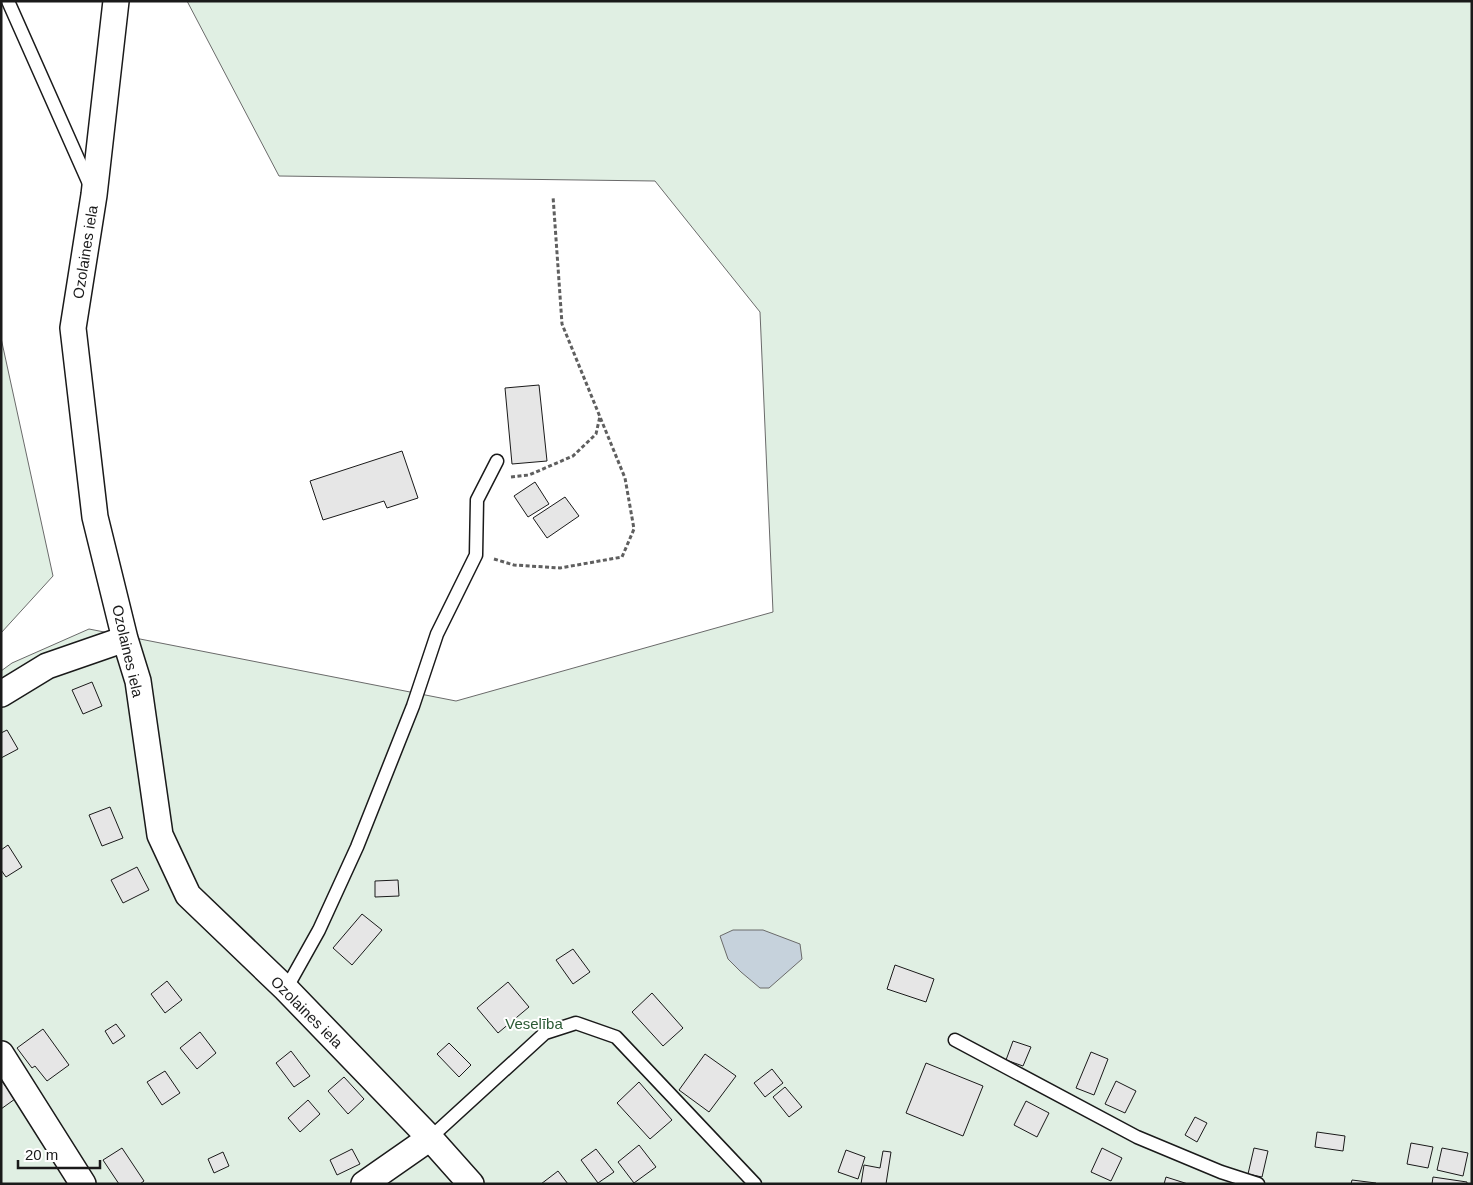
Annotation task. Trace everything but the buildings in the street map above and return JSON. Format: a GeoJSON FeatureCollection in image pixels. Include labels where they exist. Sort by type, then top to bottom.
{"type":"FeatureCollection","features":[{"type":"Feature","properties":{"kind":"street","name":"Ozolaines iela"},"geometry":{"type":"LineString","coordinates":[[116,1],[94,195],[72,328],[95,517],[125,638],[138,681],[160,835],[188,895],[286,989],[430,1138],[471,1184]]}},
{"type":"Feature","properties":{"kind":"street"},"geometry":{"type":"LineString","coordinates":[[1,694],[46,666],[125,638]]}},
{"type":"Feature","properties":{"kind":"street"},"geometry":{"type":"LineString","coordinates":[[1,1054],[83,1184]]}},
{"type":"Feature","properties":{"kind":"street"},"geometry":{"type":"LineString","coordinates":[[364,1184],[430,1138]]}},
{"type":"Feature","properties":{"kind":"lane"},"geometry":{"type":"LineString","coordinates":[[8,1],[94,195]]}},
{"type":"Feature","properties":{"kind":"lane"},"geometry":{"type":"LineString","coordinates":[[286,989],[319,930],[357,847],[413,706],[436,634],[476,554],[477,500],[497,461]]}},
{"type":"Feature","properties":{"kind":"lane"},"geometry":{"type":"LineString","coordinates":[[430,1138],[545,1033],[576,1023],[616,1037],[755,1184]]}},
{"type":"Feature","properties":{"kind":"lane"},"geometry":{"type":"LineString","coordinates":[[955,1040],[1138,1137],[1221,1172],[1258,1184]]}},
{"type":"Feature","properties":{"kind":"path"},"geometry":{"type":"LineString","coordinates":[[476,554],[514,565],[560,568],[622,557],[634,529],[626,478],[562,324],[553,196]]}},
{"type":"Feature","properties":{"kind":"path"},"geometry":{"type":"LineString","coordinates":[[487,480],[529,474],[573,456],[596,434],[600,415]]}},
{"type":"Feature","properties":{"kind":"green space","name":"Veselība"},"geometry":{"type":"Polygon","coordinates":[[[187,1],[1472,1],[1472,1184],[1,1184],[1,671],[12,663],[89,629],[456,701],[773,612],[760,312],[655,181],[279,176],[187,1]]]}},
{"type":"Feature","properties":{"kind":"green space"},"geometry":{"type":"Polygon","coordinates":[[[1,338],[53,576],[1,633],[1,338]]]}},
{"type":"Feature","properties":{"kind":"shaded area"},"geometry":{"type":"Polygon","coordinates":[[[733,930],[763,930],[800,944],[802,959],[769,988],[760,988],[728,959],[720,936],[733,930]]]}}]}
